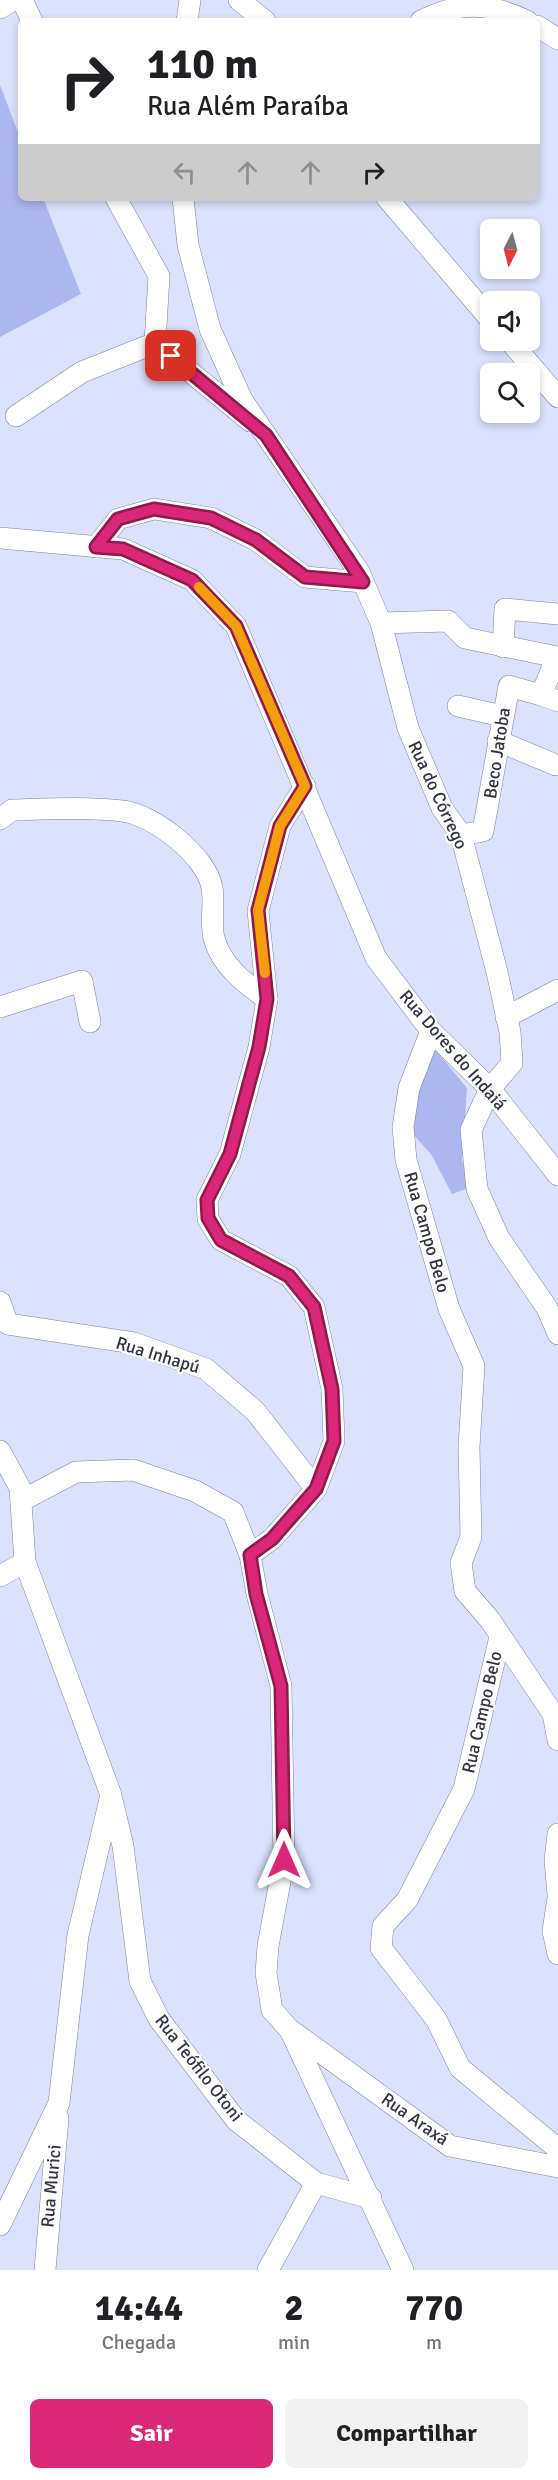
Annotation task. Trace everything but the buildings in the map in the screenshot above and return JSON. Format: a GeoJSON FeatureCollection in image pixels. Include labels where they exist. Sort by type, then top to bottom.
{"type":"FeatureCollection","features":[{"type":"Feature","properties":{"kind":"street"},"geometry":{"type":"LineString","coordinates":[[0,8],[13,0]]}},
{"type":"Feature","properties":{"kind":"street"},"geometry":{"type":"LineString","coordinates":[[22,0],[31,18]]}},
{"type":"Feature","properties":{"kind":"street"},"geometry":{"type":"LineString","coordinates":[[187,18],[190,0]]}},
{"type":"Feature","properties":{"kind":"street"},"geometry":{"type":"LineString","coordinates":[[241,1],[261,18]]}},
{"type":"Feature","properties":{"kind":"street"},"geometry":{"type":"LineString","coordinates":[[430,18],[469,5],[500,8],[521,18]]}},
{"type":"Feature","properties":{"kind":"street"},"geometry":{"type":"LineString","coordinates":[[540,28],[558,39]]}},
{"type":"Feature","properties":{"kind":"street"},"geometry":{"type":"LineString","coordinates":[[118,201],[159,276],[155,343]]}},
{"type":"Feature","properties":{"kind":"street","name":"Rua do Córrego"},"geometry":{"type":"LineString","coordinates":[[183,201],[188,245],[210,329],[242,400],[363,582],[381,623],[408,728],[442,808],[460,835],[506,1017],[512,1064],[490,1089],[471,1130],[477,1189],[499,1238],[547,1308],[558,1334]]}},
{"type":"Feature","properties":{"kind":"street"},"geometry":{"type":"LineString","coordinates":[[390,201],[480,307]]}},
{"type":"Feature","properties":{"kind":"street"},"geometry":{"type":"LineString","coordinates":[[16,416],[82,372],[155,343]]}},
{"type":"Feature","properties":{"kind":"street"},"geometry":{"type":"LineString","coordinates":[[155,343],[266,435]]}},
{"type":"Feature","properties":{"kind":"street"},"geometry":{"type":"LineString","coordinates":[[518,351],[558,398]]}},
{"type":"Feature","properties":{"kind":"street"},"geometry":{"type":"LineString","coordinates":[[96,547],[118,519],[154,509],[211,518],[256,540],[305,577],[363,582]]}},
{"type":"Feature","properties":{"kind":"street","name":"Rua Dores do Indaiá"},"geometry":{"type":"LineString","coordinates":[[0,538],[123,549],[192,580],[236,626],[376,958],[431,1031],[490,1089],[558,1174]]}},
{"type":"Feature","properties":{"kind":"street"},"geometry":{"type":"LineString","coordinates":[[503,647],[505,609],[558,614]]}},
{"type":"Feature","properties":{"kind":"street"},"geometry":{"type":"LineString","coordinates":[[381,623],[448,621],[465,638],[558,656],[549,698]]}},
{"type":"Feature","properties":{"kind":"street","name":"Beco Jatoba"},"geometry":{"type":"LineString","coordinates":[[460,835],[483,831],[509,686],[549,698]]}},
{"type":"Feature","properties":{"kind":"street"},"geometry":{"type":"LineString","coordinates":[[458,706],[502,716]]}},
{"type":"Feature","properties":{"kind":"street"},"geometry":{"type":"LineString","coordinates":[[498,741],[556,765]]}},
{"type":"Feature","properties":{"kind":"street"},"geometry":{"type":"LineString","coordinates":[[250,1555],[272,1539],[316,1489],[334,1441],[332,1389],[314,1307],[289,1276],[221,1240],[208,1218],[207,1200],[230,1154],[259,1047],[267,999],[258,910],[280,826],[305,786]]}},
{"type":"Feature","properties":{"kind":"street"},"geometry":{"type":"LineString","coordinates":[[0,819],[12,810],[125,811],[169,832],[197,856],[212,886],[214,938],[223,958],[242,981],[267,999]]}},
{"type":"Feature","properties":{"kind":"street"},"geometry":{"type":"LineString","coordinates":[[0,1007],[82,981],[90,1022]]}},
{"type":"Feature","properties":{"kind":"street"},"geometry":{"type":"LineString","coordinates":[[506,1017],[558,990]]}},
{"type":"Feature","properties":{"kind":"street","name":"Rua Campo Belo"},"geometry":{"type":"LineString","coordinates":[[431,1031],[409,1088],[403,1128],[406,1160],[449,1309],[474,1366],[469,1447],[471,1537],[461,1563],[465,1591],[500,1637],[464,1789],[407,1900],[383,1926],[381,1948],[436,2019],[460,2068],[558,2149]]}},
{"type":"Feature","properties":{"kind":"street","name":"Rua Inhapú"},"geometry":{"type":"LineString","coordinates":[[0,1302],[8,1324],[134,1343],[206,1369],[255,1411],[316,1489]]}},
{"type":"Feature","properties":{"kind":"street","name":"Rua Teófilo Otoni"},"geometry":{"type":"LineString","coordinates":[[0,1451],[20,1488],[25,1562],[111,1795],[123,1846],[140,1981],[159,2019],[236,2120],[316,2183],[371,2198]]}},
{"type":"Feature","properties":{"kind":"street"},"geometry":{"type":"LineString","coordinates":[[21,1501],[76,1472],[133,1470],[195,1491],[233,1512],[250,1555],[256,1594],[281,1686],[284,1860],[268,1946],[266,1973],[272,2010],[289,2029],[371,2198],[403,2270]]}},
{"type":"Feature","properties":{"kind":"street"},"geometry":{"type":"LineString","coordinates":[[0,1576],[25,1562]]}},
{"type":"Feature","properties":{"kind":"street"},"geometry":{"type":"LineString","coordinates":[[500,1637],[553,1714],[558,1740]]}},
{"type":"Feature","properties":{"kind":"street","name":"Rua Murici"},"geometry":{"type":"LineString","coordinates":[[45,2270],[59,2103],[78,1935],[111,1795]]}},
{"type":"Feature","properties":{"kind":"street"},"geometry":{"type":"LineString","coordinates":[[558,1834],[555,1860],[558,1896],[553,1931],[558,1954]]}},
{"type":"Feature","properties":{"kind":"street","name":"Rua Araxá"},"geometry":{"type":"LineString","coordinates":[[289,2029],[450,2146],[558,2167]]}},
{"type":"Feature","properties":{"kind":"street"},"geometry":{"type":"LineString","coordinates":[[0,2225],[59,2103]]}},
{"type":"Feature","properties":{"kind":"street"},"geometry":{"type":"LineString","coordinates":[[268,2270],[316,2183]]}},
{"type":"Feature","properties":{"kind":"shaded area"},"geometry":{"type":"Polygon","coordinates":[[[0,85],[18,132],[18,201],[44,201],[81,294],[0,337],[0,85]]]}},
{"type":"Feature","properties":{"kind":"shaded area"},"geometry":{"type":"Polygon","coordinates":[[[434,1048],[467,1088],[462,1160],[469,1188],[452,1194],[431,1154],[410,1131],[416,1094],[434,1048]]]}},
{"type":"Feature","properties":{"kind":"slow traffic"},"geometry":{"type":"LineString","coordinates":[[199,587],[236,626],[305,786],[280,826],[258,910],[265,973]]}},
{"type":"Feature","properties":{"kind":"route"},"geometry":{"type":"LineString","coordinates":[[171,356],[266,435],[359,572],[363,582],[305,577],[256,540],[211,518],[154,509],[118,519],[96,547],[123,549],[192,580],[236,626],[305,786],[280,826],[258,910],[267,999],[259,1047],[230,1154],[207,1200],[208,1218],[221,1240],[289,1276],[314,1307],[332,1389],[334,1441],[316,1489],[272,1539],[250,1555],[256,1594],[281,1686],[284,1860]]}}]}
